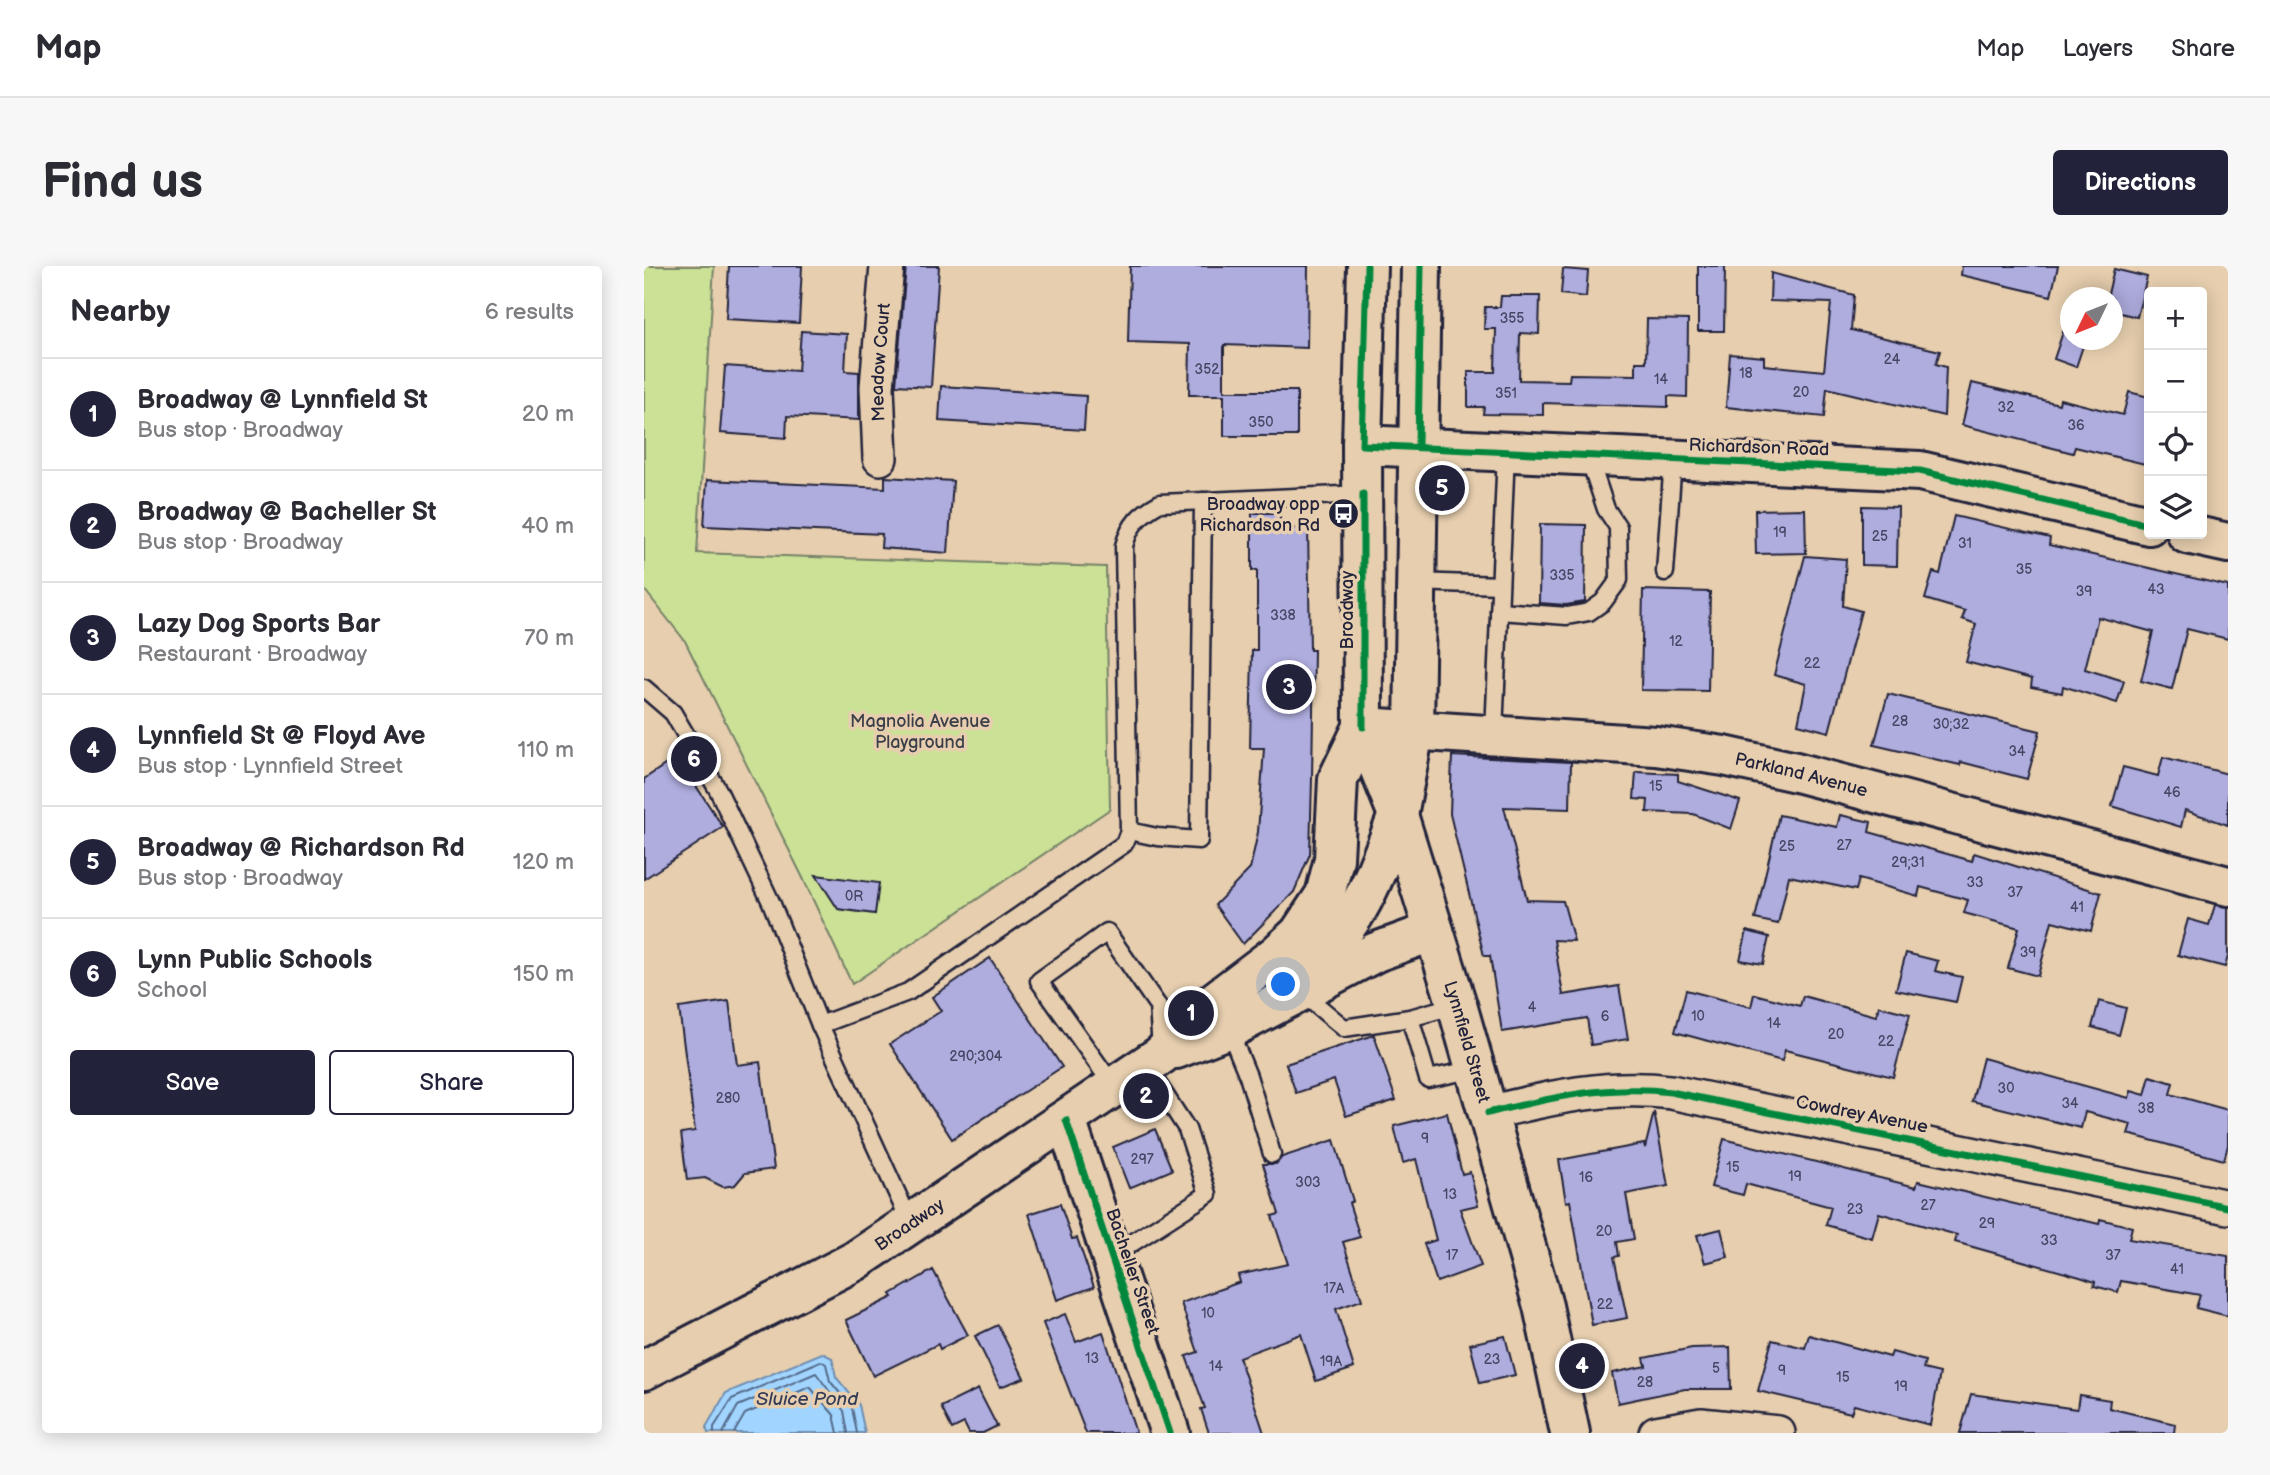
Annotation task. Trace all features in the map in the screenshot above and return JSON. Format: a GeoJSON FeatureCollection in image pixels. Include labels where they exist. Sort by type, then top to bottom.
{"type":"FeatureCollection","features":[{"type":"Feature","properties":{"kind":"main road","name":"Broadway"},"geometry":{"type":"LineString","coordinates":[[1367,266],[1362,445],[1363,727],[1398,815]]}},
{"type":"Feature","properties":{"kind":"main road","name":"Broadway"},"geometry":{"type":"LineString","coordinates":[[644,1370],[855,1261],[1154,1060],[1320,959],[1348,928],[1368,895],[1398,815],[1414,732],[1421,266]]}},
{"type":"Feature","properties":{"kind":"main road","name":"Richardson Road"},"geometry":{"type":"LineString","coordinates":[[1362,445],[1920,471],[2144,524]]}},
{"type":"Feature","properties":{"kind":"main road"},"geometry":{"type":"LineString","coordinates":[[2207,538],[2228,543]]}},
{"type":"Feature","properties":{"kind":"main road","name":"Broadway"},"geometry":{"type":"LineString","coordinates":[[1227,1018],[1299,934],[1325,895],[1334,859],[1338,779],[1363,727]]}},
{"type":"Feature","properties":{"kind":"main road","name":"Parkland Avenue"},"geometry":{"type":"LineString","coordinates":[[1363,727],[1414,732],[1494,733],[1656,746],[1724,756],[1796,772],[2228,886]]}},
{"type":"Feature","properties":{"kind":"main road","name":"Lynnfield Street"},"geometry":{"type":"LineString","coordinates":[[1398,815],[1457,1005],[1543,1306],[1570,1433]]}},
{"type":"Feature","properties":{"kind":"main road","name":"Broadway"},"geometry":{"type":"LineString","coordinates":[[1227,1018],[1300,991],[1376,952],[1434,931]]}},
{"type":"Feature","properties":{"kind":"main road","name":"Bacheller Street"},"geometry":{"type":"LineString","coordinates":[[1066,1120],[1170,1433]]}},
{"type":"Feature","properties":{"kind":"street","name":"Meadow Court"},"geometry":{"type":"LineString","coordinates":[[880,458],[877,387],[887,266]]}},
{"type":"Feature","properties":{"kind":"street","name":"Cowdrey Avenue"},"geometry":{"type":"LineString","coordinates":[[1488,1113],[1563,1095],[1643,1088],[1744,1106],[2228,1207]]}},
{"type":"Feature","properties":{"kind":"street"},"geometry":{"type":"LineString","coordinates":[[1656,1433],[1701,1425],[1778,1433]]}},
{"type":"Feature","properties":{"kind":"lane"},"geometry":{"type":"LineString","coordinates":[[1494,733],[1506,451]]}},
{"type":"Feature","properties":{"kind":"lane"},"geometry":{"type":"LineString","coordinates":[[1499,611],[1567,616],[1589,612],[1603,602],[1619,580],[1618,527],[1606,509],[1588,455]]}},
{"type":"Feature","properties":{"kind":"lane"},"geometry":{"type":"LineString","coordinates":[[1665,572],[1674,459]]}},
{"type":"Feature","properties":{"kind":"lane"},"geometry":{"type":"LineString","coordinates":[[820,1025],[908,992],[1124,844],[1129,831],[1124,546],[1129,528],[1142,513],[1160,502],[1363,494]]}},
{"type":"Feature","properties":{"kind":"lane"},"geometry":{"type":"LineString","coordinates":[[1129,831],[1157,838],[1199,840],[1203,501]]}},
{"type":"Feature","properties":{"kind":"lane"},"geometry":{"type":"LineString","coordinates":[[1415,582],[1500,585]]}},
{"type":"Feature","properties":{"kind":"lane"},"geometry":{"type":"LineString","coordinates":[[644,688],[673,713],[718,790],[771,902],[820,1025],[911,1224]]}},
{"type":"Feature","properties":{"kind":"lane"},"geometry":{"type":"LineString","coordinates":[[1112,1256],[1208,1194],[1187,1129],[1154,1060],[1158,1006],[1107,932],[1039,981],[1114,1087]]}},
{"type":"Feature","properties":{"kind":"lane"},"geometry":{"type":"LineString","coordinates":[[1300,991],[1343,1028],[1410,1018],[1457,1005]]}},
{"type":"Feature","properties":{"kind":"lane"},"geometry":{"type":"LineString","coordinates":[[1227,1018],[1272,1154]]}},
{"type":"Feature","properties":{"kind":"lane"},"geometry":{"type":"LineString","coordinates":[[1410,1018],[1428,1079],[1475,1069]]}},
{"type":"Feature","properties":{"kind":"green space","name":"Magnolia Avenue Playground"},"geometry":{"type":"Polygon","coordinates":[[[644,266],[714,266],[697,553],[1106,567],[1110,809],[852,984],[802,876],[685,641],[644,589],[644,266]]]}},
{"type":"Feature","properties":{"kind":"water","name":"Sluice Pond"},"geometry":{"type":"Polygon","coordinates":[[[822,1353],[832,1358],[836,1377],[859,1405],[865,1433],[708,1433],[706,1427],[726,1393],[822,1353]]]}},
{"type":"Feature","properties":{"kind":"building"},"geometry":{"type":"Polygon","coordinates":[[[729,266],[802,266],[799,323],[726,319],[729,266]]]}},
{"type":"Feature","properties":{"kind":"building"},"geometry":{"type":"Polygon","coordinates":[[[906,266],[939,266],[931,387],[896,385],[906,266]]]}},
{"type":"Feature","properties":{"kind":"building"},"geometry":{"type":"Polygon","coordinates":[[[1130,266],[1308,266],[1307,348],[1224,345],[1224,391],[1297,391],[1297,436],[1224,436],[1224,395],[1189,395],[1190,344],[1128,342],[1130,266]]]}},
{"type":"Feature","properties":{"kind":"building"},"geometry":{"type":"Polygon","coordinates":[[[1698,266],[1725,266],[1724,331],[1698,331],[1698,266]]]}},
{"type":"Feature","properties":{"kind":"building"},"geometry":{"type":"Polygon","coordinates":[[[1962,266],[2058,266],[2051,296],[1961,275],[1962,266]]]}},
{"type":"Feature","properties":{"kind":"building"},"geometry":{"type":"Polygon","coordinates":[[[1563,269],[1588,271],[1586,297],[1561,294],[1563,269]]]}},
{"type":"Feature","properties":{"kind":"building"},"geometry":{"type":"Polygon","coordinates":[[[2114,269],[2147,277],[2137,317],[2123,314],[2123,287],[2110,287],[2114,269]]]}},
{"type":"Feature","properties":{"kind":"building"},"geometry":{"type":"Polygon","coordinates":[[[1771,273],[1854,295],[1851,330],[1940,351],[1936,364],[1946,367],[1944,416],[1827,388],[1824,417],[1726,407],[1730,354],[1764,357],[1764,365],[1824,371],[1831,303],[1770,301],[1771,273]]]}},
{"type":"Feature","properties":{"kind":"building"},"geometry":{"type":"Polygon","coordinates":[[[1501,296],[1540,296],[1539,334],[1520,333],[1519,380],[1569,381],[1570,374],[1636,375],[1636,362],[1646,362],[1647,319],[1688,320],[1687,397],[1668,396],[1668,407],[1543,403],[1543,415],[1483,414],[1484,407],[1468,407],[1468,372],[1495,372],[1496,329],[1484,329],[1485,307],[1500,307],[1501,296]]]}},
{"type":"Feature","properties":{"kind":"building"},"geometry":{"type":"Polygon","coordinates":[[[801,331],[847,334],[845,371],[859,372],[859,420],[787,416],[786,438],[720,433],[725,366],[798,371],[801,331]]]}},
{"type":"Feature","properties":{"kind":"building"},"geometry":{"type":"Polygon","coordinates":[[[2060,341],[2060,350],[2082,350],[2076,367],[2054,359],[2060,341]]]}},
{"type":"Feature","properties":{"kind":"building"},"geometry":{"type":"Polygon","coordinates":[[[1972,383],[2059,404],[2060,399],[2123,415],[2129,392],[2144,396],[2144,464],[2075,447],[2073,453],[1962,425],[1972,383]]]}},
{"type":"Feature","properties":{"kind":"building"},"geometry":{"type":"Polygon","coordinates":[[[941,386],[1086,396],[1084,430],[939,421],[941,386]]]}},
{"type":"Feature","properties":{"kind":"building"},"geometry":{"type":"Polygon","coordinates":[[[885,477],[953,481],[948,553],[881,548],[882,534],[704,526],[707,480],[885,488],[885,477]]]}},
{"type":"Feature","properties":{"kind":"building"},"geometry":{"type":"Polygon","coordinates":[[[1862,506],[1898,507],[1897,566],[1862,565],[1862,506]]]}},
{"type":"Feature","properties":{"kind":"building"},"geometry":{"type":"Polygon","coordinates":[[[1805,509],[1806,553],[1756,554],[1755,510],[1805,509]]]}},
{"type":"Feature","properties":{"kind":"building"},"geometry":{"type":"Polygon","coordinates":[[[1252,513],[1280,513],[1280,529],[1308,528],[1310,650],[1314,650],[1312,778],[1310,854],[1294,892],[1243,944],[1215,905],[1250,869],[1258,832],[1264,748],[1250,748],[1252,650],[1257,650],[1257,570],[1252,570],[1252,513]]]}},
{"type":"Feature","properties":{"kind":"building"},"geometry":{"type":"Polygon","coordinates":[[[1954,516],[2050,538],[2049,545],[2228,586],[2228,639],[2187,629],[2172,689],[2141,681],[2153,632],[2098,617],[2085,669],[2124,681],[2117,703],[2063,686],[2062,693],[2031,687],[2032,679],[1966,662],[1976,624],[1962,619],[1965,611],[1925,599],[1933,572],[1940,574],[1954,516]]]}},
{"type":"Feature","properties":{"kind":"building"},"geometry":{"type":"Polygon","coordinates":[[[1540,524],[1586,525],[1585,602],[1566,605],[1539,603],[1540,524]]]}},
{"type":"Feature","properties":{"kind":"building"},"geometry":{"type":"Polygon","coordinates":[[[1805,556],[1846,559],[1843,606],[1861,611],[1829,732],[1798,724],[1806,684],[1774,675],[1805,556]]]}},
{"type":"Feature","properties":{"kind":"building"},"geometry":{"type":"Polygon","coordinates":[[[1643,590],[1710,592],[1708,691],[1641,690],[1643,590]]]}},
{"type":"Feature","properties":{"kind":"building"},"geometry":{"type":"Polygon","coordinates":[[[1888,694],[2040,731],[2027,779],[1961,762],[1960,765],[1874,745],[1888,694]]]}},
{"type":"Feature","properties":{"kind":"building"},"geometry":{"type":"Polygon","coordinates":[[[1452,756],[1571,762],[1570,809],[1504,807],[1527,900],[1563,901],[1574,941],[1554,940],[1563,995],[1619,986],[1628,1039],[1591,1045],[1587,1018],[1502,1032],[1490,956],[1484,956],[1450,814],[1452,756]]]}},
{"type":"Feature","properties":{"kind":"building"},"geometry":{"type":"Polygon","coordinates":[[[677,757],[723,827],[644,879],[644,779],[677,757]]]}},
{"type":"Feature","properties":{"kind":"building"},"geometry":{"type":"Polygon","coordinates":[[[2163,757],[2228,774],[2228,825],[2185,810],[2181,827],[2112,806],[2123,767],[2158,776],[2163,757]]]}},
{"type":"Feature","properties":{"kind":"building"},"geometry":{"type":"Polygon","coordinates":[[[1636,772],[1678,774],[1678,781],[1740,801],[1731,829],[1693,814],[1647,812],[1648,800],[1634,799],[1636,772]]]}},
{"type":"Feature","properties":{"kind":"building"},"geometry":{"type":"Polygon","coordinates":[[[1779,815],[1837,827],[1840,815],[1871,822],[1869,832],[1972,861],[1974,853],[2101,893],[2091,931],[2052,921],[2038,976],[2008,968],[2019,928],[1964,913],[1968,900],[1920,887],[1918,896],[1859,879],[1856,890],[1789,876],[1778,924],[1755,919],[1779,815]]]}},
{"type":"Feature","properties":{"kind":"building"},"geometry":{"type":"Polygon","coordinates":[[[816,875],[879,883],[875,914],[838,909],[816,875]]]}},
{"type":"Feature","properties":{"kind":"building"},"geometry":{"type":"Polygon","coordinates":[[[2215,905],[2228,907],[2228,956],[2225,967],[2178,955],[2188,919],[2209,925],[2215,905]]]}},
{"type":"Feature","properties":{"kind":"building"},"geometry":{"type":"Polygon","coordinates":[[[1747,931],[1769,937],[1763,964],[1740,960],[1747,931]]]}},
{"type":"Feature","properties":{"kind":"building"},"geometry":{"type":"Polygon","coordinates":[[[1906,953],[1938,961],[1935,971],[1962,977],[1956,1002],[1896,990],[1906,953]]]}},
{"type":"Feature","properties":{"kind":"building"},"geometry":{"type":"Polygon","coordinates":[[[990,958],[1062,1067],[952,1139],[890,1044],[941,1011],[932,997],[990,958]]]}},
{"type":"Feature","properties":{"kind":"building"},"geometry":{"type":"Polygon","coordinates":[[[1686,990],[1751,1007],[1754,994],[1800,1006],[1803,996],[1876,1016],[1879,1006],[1910,1014],[1893,1077],[1785,1050],[1782,1061],[1675,1032],[1686,990]]]}},
{"type":"Feature","properties":{"kind":"building"},"geometry":{"type":"Polygon","coordinates":[[[729,1001],[737,1065],[760,1062],[774,1169],[745,1173],[735,1185],[723,1187],[705,1178],[687,1180],[681,1133],[695,1131],[679,1008],[729,1001]]]}},
{"type":"Feature","properties":{"kind":"building"},"geometry":{"type":"Polygon","coordinates":[[[2099,1001],[2126,1008],[2119,1035],[2092,1027],[2099,1001]]]}},
{"type":"Feature","properties":{"kind":"building"},"geometry":{"type":"Polygon","coordinates":[[[1374,1035],[1396,1100],[1346,1116],[1334,1080],[1296,1093],[1286,1064],[1374,1035]]]}},
{"type":"Feature","properties":{"kind":"building"},"geometry":{"type":"Polygon","coordinates":[[[1983,1058],[2129,1098],[2131,1091],[2145,1095],[2150,1076],[2173,1083],[2170,1094],[2228,1110],[2228,1145],[2224,1160],[2128,1134],[2131,1124],[2085,1112],[2081,1128],[1972,1101],[1983,1058]]]}},
{"type":"Feature","properties":{"kind":"building"},"geometry":{"type":"Polygon","coordinates":[[[1654,1112],[1668,1186],[1626,1194],[1634,1239],[1617,1242],[1619,1256],[1614,1257],[1627,1318],[1592,1325],[1570,1201],[1566,1202],[1559,1160],[1644,1144],[1645,1148],[1654,1112]]]}},
{"type":"Feature","properties":{"kind":"building"},"geometry":{"type":"Polygon","coordinates":[[[1447,1113],[1462,1174],[1470,1172],[1478,1205],[1460,1209],[1481,1266],[1437,1282],[1424,1244],[1436,1240],[1416,1159],[1403,1163],[1394,1126],[1447,1113]]]}},
{"type":"Feature","properties":{"kind":"building"},"geometry":{"type":"Polygon","coordinates":[[[1155,1129],[1172,1170],[1129,1188],[1113,1147],[1155,1129]]]}},
{"type":"Feature","properties":{"kind":"building"},"geometry":{"type":"Polygon","coordinates":[[[1724,1139],[1916,1187],[1918,1181],[2099,1224],[2100,1219],[2132,1227],[2129,1239],[2228,1256],[2228,1316],[2196,1308],[2200,1295],[2121,1281],[2118,1292],[2094,1286],[2095,1282],[2080,1277],[1955,1242],[1957,1235],[1879,1213],[1872,1238],[1826,1225],[1831,1207],[1746,1184],[1743,1195],[1711,1187],[1724,1139]]]}},
{"type":"Feature","properties":{"kind":"building"},"geometry":{"type":"Polygon","coordinates":[[[1334,1140],[1353,1201],[1349,1203],[1360,1237],[1343,1242],[1362,1300],[1336,1309],[1354,1368],[1316,1381],[1301,1334],[1239,1357],[1264,1433],[1209,1433],[1201,1409],[1205,1408],[1186,1356],[1198,1352],[1181,1303],[1240,1282],[1238,1275],[1288,1264],[1272,1216],[1279,1214],[1263,1164],[1276,1164],[1282,1157],[1334,1140]]]}},
{"type":"Feature","properties":{"kind":"building"},"geometry":{"type":"Polygon","coordinates":[[[1060,1204],[1072,1239],[1077,1238],[1094,1287],[1057,1300],[1029,1214],[1060,1204]]]}},
{"type":"Feature","properties":{"kind":"building"},"geometry":{"type":"Polygon","coordinates":[[[1721,1229],[1728,1257],[1705,1263],[1697,1235],[1721,1229]]]}},
{"type":"Feature","properties":{"kind":"building"},"geometry":{"type":"Polygon","coordinates":[[[933,1270],[968,1335],[940,1349],[938,1344],[873,1376],[846,1320],[893,1297],[891,1294],[933,1270]]]}},
{"type":"Feature","properties":{"kind":"building"},"geometry":{"type":"Polygon","coordinates":[[[1065,1314],[1076,1342],[1103,1332],[1136,1433],[1086,1433],[1043,1323],[1065,1314]]]}},
{"type":"Feature","properties":{"kind":"building"},"geometry":{"type":"Polygon","coordinates":[[[998,1325],[1024,1378],[1000,1387],[975,1336],[998,1325]]]}},
{"type":"Feature","properties":{"kind":"building"},"geometry":{"type":"Polygon","coordinates":[[[1809,1335],[1890,1357],[1892,1352],[1925,1361],[1923,1369],[1940,1373],[1930,1425],[1854,1405],[1851,1413],[1758,1391],[1772,1340],[1805,1348],[1809,1335]]]}},
{"type":"Feature","properties":{"kind":"building"},"geometry":{"type":"Polygon","coordinates":[[[1505,1336],[1515,1375],[1480,1383],[1470,1344],[1505,1336]]]}},
{"type":"Feature","properties":{"kind":"building"},"geometry":{"type":"Polygon","coordinates":[[[1730,1347],[1731,1389],[1685,1389],[1618,1403],[1612,1373],[1646,1366],[1644,1358],[1692,1348],[1730,1347]]]}},
{"type":"Feature","properties":{"kind":"building"},"geometry":{"type":"Polygon","coordinates":[[[978,1389],[997,1426],[983,1433],[969,1433],[964,1423],[952,1429],[941,1407],[978,1389]]]}},
{"type":"Feature","properties":{"kind":"building"},"geometry":{"type":"Polygon","coordinates":[[[1971,1394],[2077,1409],[2079,1395],[2110,1400],[2109,1408],[2175,1424],[2174,1433],[1960,1433],[1971,1394]]]}},
{"type":"Feature","properties":{"kind":"cycle path"},"geometry":{"type":"LineString","coordinates":[[1367,266],[1362,445],[1920,471],[2144,524]]}},
{"type":"Feature","properties":{"kind":"cycle path"},"geometry":{"type":"LineString","coordinates":[[1418,446],[1421,266]]}},
{"type":"Feature","properties":{"kind":"cycle path"},"geometry":{"type":"LineString","coordinates":[[1363,494],[1363,727]]}},
{"type":"Feature","properties":{"kind":"cycle path"},"geometry":{"type":"LineString","coordinates":[[1488,1113],[1601,1091],[1671,1092],[2228,1207]]}},
{"type":"Feature","properties":{"kind":"cycle path"},"geometry":{"type":"LineString","coordinates":[[1066,1120],[1170,1433]]}},
{"type":"Feature","properties":{"kind":"place","name":"Broadway @ Richardson Rd"},"geometry":{"type":"Point","coordinates":[1442,488]}},
{"type":"Feature","properties":{"kind":"place","name":"Broadway opp Richardson Rd"},"geometry":{"type":"Point","coordinates":[1343,514]}},
{"type":"Feature","properties":{"kind":"place","name":"Lazy Dog Sports Bar"},"geometry":{"type":"Point","coordinates":[1289,687]}},
{"type":"Feature","properties":{"kind":"place","name":"Lynn Public Schools"},"geometry":{"type":"Point","coordinates":[694,759]}},
{"type":"Feature","properties":{"kind":"place","name":"Broadway @ Lynnfield St"},"geometry":{"type":"Point","coordinates":[1191,1013]}},
{"type":"Feature","properties":{"kind":"place","name":"Broadway @ Bacheller St"},"geometry":{"type":"Point","coordinates":[1146,1096]}},
{"type":"Feature","properties":{"kind":"place","name":"Lynnfield St @ Floyd Ave"},"geometry":{"type":"Point","coordinates":[1582,1366]}}]}
